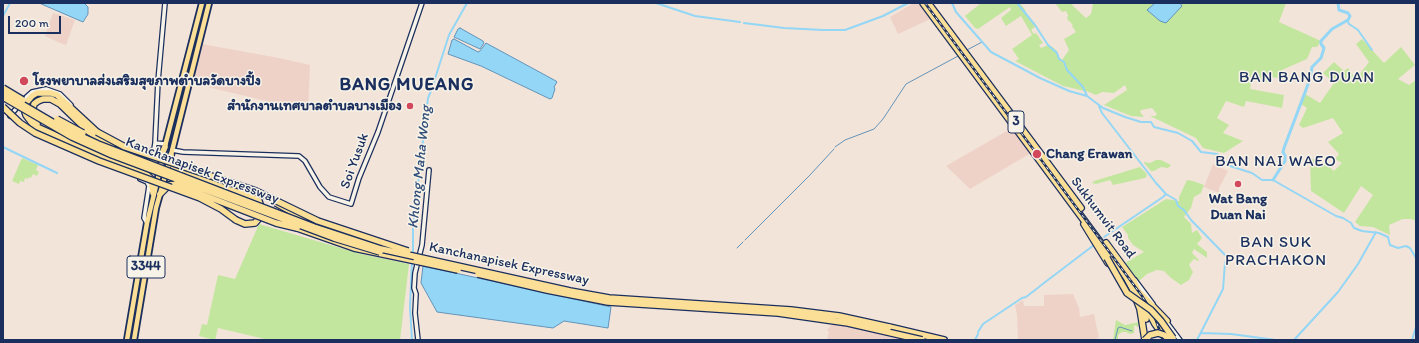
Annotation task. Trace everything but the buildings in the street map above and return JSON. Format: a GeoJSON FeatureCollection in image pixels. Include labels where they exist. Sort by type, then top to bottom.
{"type":"FeatureCollection","features":[{"type":"Feature","properties":{"kind":"highway","name":"Sukhumvit Road"},"geometry":{"type":"LineString","coordinates":[[923,3],[972,65]]}},
{"type":"Feature","properties":{"kind":"highway","name":"Sukhumvit Road"},"geometry":{"type":"LineString","coordinates":[[928,3],[1074,203],[1126,269],[1138,290],[1146,321],[1148,340]]}},
{"type":"Feature","properties":{"kind":"highway"},"geometry":{"type":"LineString","coordinates":[[3,88],[50,116],[94,139],[126,152],[154,161],[160,158],[166,146]]}},
{"type":"Feature","properties":{"kind":"highway"},"geometry":{"type":"LineString","coordinates":[[99,154],[43,130],[32,123],[28,119],[25,112],[26,104],[32,96],[36,93],[51,92],[57,95],[97,132],[125,147],[256,191],[304,216],[430,260]]}},
{"type":"Feature","properties":{"kind":"highway","name":"Kanchanapisek Expressway"},"geometry":{"type":"LineString","coordinates":[[3,93],[73,133],[133,159],[328,232],[381,249],[570,291],[609,298],[820,313],[944,340]]}},
{"type":"Feature","properties":{"kind":"highway","name":"Kanchanapisek Expressway"},"geometry":{"type":"LineString","coordinates":[[3,97],[72,137],[112,155],[327,236],[380,252],[588,298],[627,304],[778,313],[848,323],[922,340]]}},
{"type":"Feature","properties":{"kind":"highway"},"geometry":{"type":"LineString","coordinates":[[126,152],[88,132],[55,100],[43,99],[34,104],[32,116],[38,125],[116,163],[150,177],[151,193]]}},
{"type":"Feature","properties":{"kind":"highway"},"geometry":{"type":"LineString","coordinates":[[3,104],[28,126],[49,136],[354,248],[380,252]]}},
{"type":"Feature","properties":{"kind":"highway"},"geometry":{"type":"LineString","coordinates":[[3,107],[20,123],[35,132],[99,160],[200,198],[245,224],[255,223],[261,216],[261,205],[254,197],[224,188],[175,169],[171,163],[172,153]]}},
{"type":"Feature","properties":{"kind":"highway"},"geometry":{"type":"LineString","coordinates":[[160,194],[169,185],[175,184],[282,226],[297,228]]}},
{"type":"Feature","properties":{"kind":"highway"},"geometry":{"type":"LineString","coordinates":[[224,188],[245,192],[268,199],[303,218],[344,233],[352,233]]}},
{"type":"Feature","properties":{"kind":"highway","name":"Sukhumvit Road"},"geometry":{"type":"LineString","coordinates":[[1074,203],[1078,211],[1122,271],[1138,290],[1139,306],[1145,340]]}},
{"type":"Feature","properties":{"kind":"highway"},"geometry":{"type":"LineString","coordinates":[[1078,211],[1127,293],[1151,310],[1161,321],[1170,339]]}},
{"type":"Feature","properties":{"kind":"highway"},"geometry":{"type":"LineString","coordinates":[[1078,211],[1086,229],[1114,272],[1124,292],[1139,306],[1142,340]]}},
{"type":"Feature","properties":{"kind":"highway"},"geometry":{"type":"LineString","coordinates":[[1138,290],[1149,315],[1170,339]]}},
{"type":"Feature","properties":{"kind":"highway"},"geometry":{"type":"LineString","coordinates":[[1138,290],[1167,322]]}},
{"type":"Feature","properties":{"kind":"highway"},"geometry":{"type":"LineString","coordinates":[[1149,315],[1167,322]]}},
{"type":"Feature","properties":{"kind":"highway"},"geometry":{"type":"LineString","coordinates":[[1145,340],[1150,335],[1158,333],[1170,339]]}},
{"type":"Feature","properties":{"kind":"main road","name":"3344"},"geometry":{"type":"LineString","coordinates":[[127,340],[151,193],[166,146],[201,3]]}},
{"type":"Feature","properties":{"kind":"main road","name":"3344"},"geometry":{"type":"LineString","coordinates":[[134,340],[160,194],[172,153],[208,3]]}},
{"type":"Feature","properties":{"kind":"street"},"geometry":{"type":"LineString","coordinates":[[151,193],[147,182],[81,156],[36,135],[21,126],[9,116],[32,92],[49,90],[60,94],[85,120],[114,140],[148,152],[153,150],[155,143],[158,79],[165,3]]}},
{"type":"Feature","properties":{"kind":"street","name":"Soi Yusuk"},"geometry":{"type":"LineString","coordinates":[[172,153],[183,152],[299,156],[307,163],[320,187],[329,197],[351,204],[359,178],[378,132],[422,3]]}},
{"type":"Feature","properties":{"kind":"street"},"geometry":{"type":"LineString","coordinates":[[155,143],[166,146]]}},
{"type":"Feature","properties":{"kind":"street"},"geometry":{"type":"LineString","coordinates":[[116,163],[118,170]]}},
{"type":"Feature","properties":{"kind":"street"},"geometry":{"type":"LineString","coordinates":[[418,340],[415,314],[416,295],[414,288],[415,273],[422,245],[429,170]]}},
{"type":"Feature","properties":{"kind":"street"},"geometry":{"type":"LineString","coordinates":[[1167,322],[1180,340]]}},
{"type":"Feature","properties":{"kind":"shaded area"},"geometry":{"type":"Polygon","coordinates":[[[914,3],[922,3],[933,18],[898,34],[890,17],[914,3]]]}},
{"type":"Feature","properties":{"kind":"shaded area"},"geometry":{"type":"Polygon","coordinates":[[[53,13],[75,20],[66,45],[45,36],[53,13]]]}},
{"type":"Feature","properties":{"kind":"shaded area"},"geometry":{"type":"Polygon","coordinates":[[[202,44],[310,65],[308,111],[191,83],[202,44]]]}},
{"type":"Feature","properties":{"kind":"shaded area"},"geometry":{"type":"Polygon","coordinates":[[[1012,128],[1031,153],[970,189],[946,166],[1012,128]]]}},
{"type":"Feature","properties":{"kind":"shaded area"},"geometry":{"type":"Polygon","coordinates":[[[1213,164],[1228,171],[1219,188],[1219,193],[1204,187],[1213,164]]]}},
{"type":"Feature","properties":{"kind":"shaded area"},"geometry":{"type":"Polygon","coordinates":[[[1073,294],[1079,308],[1080,317],[1094,314],[1099,338],[1091,340],[1018,340],[1015,305],[1023,300],[1024,306],[1044,306],[1044,295],[1073,294]]]}},
{"type":"Feature","properties":{"kind":"shaded area"},"geometry":{"type":"Polygon","coordinates":[[[832,324],[905,340],[827,340],[829,332],[827,330],[832,324]]]}},
{"type":"Feature","properties":{"kind":"green space"},"geometry":{"type":"Polygon","coordinates":[[[981,3],[1020,3],[1036,26],[1031,30],[1034,34],[1036,33],[1043,43],[1039,45],[1041,48],[1048,45],[1050,47],[1051,46],[1057,51],[1062,60],[1069,50],[1064,39],[1076,32],[1072,26],[1073,25],[1067,19],[1068,15],[1066,11],[1062,12],[1055,3],[1074,3],[1072,5],[1086,18],[1091,14],[1093,3],[1286,3],[1279,22],[1321,41],[1317,47],[1312,47],[1307,59],[1282,70],[1279,78],[1271,77],[1270,83],[1252,78],[1250,89],[1284,95],[1282,108],[1246,101],[1244,107],[1226,101],[1217,118],[1229,125],[1223,133],[1243,141],[1224,153],[1203,148],[1196,138],[1150,116],[1155,116],[1157,114],[1152,108],[1141,110],[1140,112],[1144,117],[1131,116],[1104,105],[1127,90],[1125,85],[1114,93],[1102,92],[1096,95],[1063,86],[1015,61],[1019,59],[1012,49],[1032,35],[1021,16],[1006,26],[1001,18],[1011,10],[1010,7],[978,29],[975,28],[965,16],[981,3]]]}},
{"type":"Feature","properties":{"kind":"green space"},"geometry":{"type":"Polygon","coordinates":[[[1362,39],[1384,63],[1401,47],[1415,65],[1398,79],[1409,85],[1416,80],[1416,221],[1411,219],[1403,219],[1389,225],[1390,235],[1373,227],[1360,226],[1355,222],[1373,195],[1361,186],[1344,213],[1311,191],[1310,159],[1321,160],[1334,171],[1342,163],[1335,159],[1339,154],[1328,142],[1343,133],[1333,118],[1303,128],[1299,125],[1307,108],[1301,104],[1305,94],[1320,103],[1334,83],[1323,73],[1334,62],[1344,71],[1348,68],[1356,79],[1369,62],[1356,44],[1362,39]]]}},
{"type":"Feature","properties":{"kind":"green space"},"geometry":{"type":"Polygon","coordinates":[[[22,158],[38,165],[36,170],[39,172],[37,176],[33,174],[31,178],[25,178],[24,182],[20,181],[19,184],[12,181],[22,158]]]}},
{"type":"Feature","properties":{"kind":"green space"},"geometry":{"type":"Polygon","coordinates":[[[1156,160],[1161,160],[1171,165],[1168,168],[1161,167],[1151,171],[1144,163],[1150,163],[1156,160]]]}},
{"type":"Feature","properties":{"kind":"green space"},"geometry":{"type":"Polygon","coordinates":[[[1140,167],[1146,173],[1147,176],[1145,178],[1113,185],[1110,180],[1096,184],[1092,183],[1094,181],[1140,167]]]}},
{"type":"Feature","properties":{"kind":"green space"},"geometry":{"type":"Polygon","coordinates":[[[1187,180],[1204,185],[1201,193],[1194,197],[1191,208],[1184,217],[1191,224],[1192,233],[1197,230],[1202,238],[1197,244],[1207,252],[1207,258],[1194,249],[1192,253],[1199,260],[1194,259],[1189,265],[1193,272],[1189,280],[1181,285],[1164,271],[1157,270],[1147,274],[1139,281],[1125,263],[1144,252],[1133,245],[1122,227],[1166,199],[1179,201],[1179,197],[1187,180]]]}},
{"type":"Feature","properties":{"kind":"green space"},"geometry":{"type":"Polygon","coordinates":[[[259,224],[361,254],[409,264],[400,340],[269,340],[218,328],[215,340],[199,336],[202,324],[207,325],[218,275],[235,279],[259,224]]]}},
{"type":"Feature","properties":{"kind":"green space"},"geometry":{"type":"Polygon","coordinates":[[[1116,320],[1125,325],[1139,322],[1138,327],[1134,325],[1134,333],[1130,334],[1122,332],[1118,335],[1118,340],[1113,340],[1116,320]]]}},
{"type":"Feature","properties":{"kind":"water"},"geometry":{"type":"Polygon","coordinates":[[[39,3],[84,3],[88,7],[88,14],[83,22],[39,3]]]}},
{"type":"Feature","properties":{"kind":"water"},"geometry":{"type":"Polygon","coordinates":[[[1155,3],[1180,3],[1182,6],[1166,23],[1160,21],[1147,10],[1155,3]]]}},
{"type":"Feature","properties":{"kind":"water"},"geometry":{"type":"Polygon","coordinates":[[[460,28],[483,41],[484,43],[480,49],[454,37],[460,28]]]}},
{"type":"Feature","properties":{"kind":"water"},"geometry":{"type":"Polygon","coordinates":[[[454,39],[478,52],[486,43],[556,81],[557,82],[554,87],[555,89],[552,98],[550,99],[481,66],[448,54],[452,40],[454,39]]]}},
{"type":"Feature","properties":{"kind":"water"},"geometry":{"type":"Polygon","coordinates":[[[423,266],[611,307],[608,328],[564,321],[553,328],[437,312],[421,283],[423,266]]]}},
{"type":"Feature","properties":{"kind":"waterway"},"geometry":{"type":"LineString","coordinates":[[3,16],[10,3]]}},
{"type":"Feature","properties":{"kind":"waterway","name":"Khlong Maha Wong"},"geometry":{"type":"LineString","coordinates":[[413,255],[413,227],[428,98],[449,35],[467,3]]}},
{"type":"Feature","properties":{"kind":"waterway"},"geometry":{"type":"LineString","coordinates":[[656,3],[695,16],[740,22]]}},
{"type":"Feature","properties":{"kind":"waterway"},"geometry":{"type":"LineString","coordinates":[[744,23],[784,28],[845,30],[883,16],[908,3]]}},
{"type":"Feature","properties":{"kind":"waterway"},"geometry":{"type":"LineString","coordinates":[[952,3],[956,12],[991,52],[1040,78],[1069,91],[1087,96],[1103,108],[1141,122],[1151,122],[1154,127],[1178,133],[1192,141],[1201,152],[1217,154],[1230,166],[1252,173],[1262,180],[1273,180],[1336,216],[1343,218],[1351,223],[1354,228],[1362,231],[1379,233],[1388,237],[1390,245],[1398,248],[1406,246],[1410,248],[1416,258]]}},
{"type":"Feature","properties":{"kind":"waterway"},"geometry":{"type":"LineString","coordinates":[[1017,3],[1035,25],[1048,45],[1057,53],[1059,59],[1064,62],[1067,70],[1083,87],[1087,96]]}},
{"type":"Feature","properties":{"kind":"waterway"},"geometry":{"type":"LineString","coordinates":[[1273,180],[1285,161],[1283,152],[1284,148],[1310,79],[1312,67],[1321,58],[1324,48],[1321,41],[1332,29],[1348,20],[1350,16],[1348,13],[1339,10],[1338,3]]}},
{"type":"Feature","properties":{"kind":"waterway"},"geometry":{"type":"LineString","coordinates":[[1347,20],[1349,24],[1358,30],[1372,50]]}},
{"type":"Feature","properties":{"kind":"waterway"},"geometry":{"type":"LineString","coordinates":[[967,50],[982,42]]}},
{"type":"Feature","properties":{"kind":"waterway"},"geometry":{"type":"LineString","coordinates":[[835,147],[845,140],[874,129],[883,119],[906,84],[960,55]]}},
{"type":"Feature","properties":{"kind":"waterway"},"geometry":{"type":"LineString","coordinates":[[1099,106],[1102,113],[1156,183],[1166,194],[1176,200],[1178,206],[1184,210],[1191,220],[1227,257],[1225,263],[1223,289],[1197,340]]}},
{"type":"Feature","properties":{"kind":"waterway"},"geometry":{"type":"LineString","coordinates":[[3,147],[57,173]]}},
{"type":"Feature","properties":{"kind":"waterway"},"geometry":{"type":"LineString","coordinates":[[745,240],[834,149]]}},
{"type":"Feature","properties":{"kind":"waterway"},"geometry":{"type":"LineString","coordinates":[[1104,237],[1166,194]]}},
{"type":"Feature","properties":{"kind":"waterway"},"geometry":{"type":"LineString","coordinates":[[1294,340],[1338,292],[1358,264],[1376,232]]}},
{"type":"Feature","properties":{"kind":"waterway"},"geometry":{"type":"LineString","coordinates":[[737,248],[743,242]]}},
{"type":"Feature","properties":{"kind":"waterway"},"geometry":{"type":"LineString","coordinates":[[1040,286],[1094,245]]}},
{"type":"Feature","properties":{"kind":"waterway","name":"Khlong Maha Wong"},"geometry":{"type":"LineString","coordinates":[[412,261],[410,307],[412,340]]}},
{"type":"Feature","properties":{"kind":"waterway"},"geometry":{"type":"LineString","coordinates":[[978,332],[983,324],[1039,287]]}},
{"type":"Feature","properties":{"kind":"waterway"},"geometry":{"type":"LineString","coordinates":[[1115,340],[1118,328],[1120,327],[1132,331]]}},
{"type":"Feature","properties":{"kind":"waterway"},"geometry":{"type":"LineString","coordinates":[[1412,340],[1416,327]]}},
{"type":"Feature","properties":{"kind":"waterway"},"geometry":{"type":"LineString","coordinates":[[1201,333],[1231,334],[1276,340]]}},
{"type":"Feature","properties":{"kind":"waterway"},"geometry":{"type":"LineString","coordinates":[[975,340],[978,334]]}},
{"type":"Feature","properties":{"kind":"railway"},"geometry":{"type":"LineString","coordinates":[[925,3],[1142,296],[1154,315],[1163,340]]}},
{"type":"Feature","properties":{"kind":"place","name":"โรงพยาบาลส่งเสริมสุขภาพตำบลวัดบางปิ้ง"},"geometry":{"type":"Point","coordinates":[24,81]}},
{"type":"Feature","properties":{"kind":"place","name":"สำนักงานเทศบาลตำบลบางเมือง"},"geometry":{"type":"Point","coordinates":[410,106]}},
{"type":"Feature","properties":{"kind":"place","name":"Chang Erawan"},"geometry":{"type":"Point","coordinates":[1037,154]}},
{"type":"Feature","properties":{"kind":"place","name":"Wat Bang Duan Nai"},"geometry":{"type":"Point","coordinates":[1238,184]}},
{"type":"Feature","properties":{"kind":"district","name":"BAN BANG DUAN"},"geometry":{"type":"Point","coordinates":[1307,78]}},
{"type":"Feature","properties":{"kind":"district","name":"BANG MUEANG"},"geometry":{"type":"Point","coordinates":[407,85]}},
{"type":"Feature","properties":{"kind":"district","name":"BAN NAI WAEO"},"geometry":{"type":"Point","coordinates":[1276,162]}},
{"type":"Feature","properties":{"kind":"district","name":"BAN SUK PRACHAKON"},"geometry":{"type":"Point","coordinates":[1276,252]}}]}
